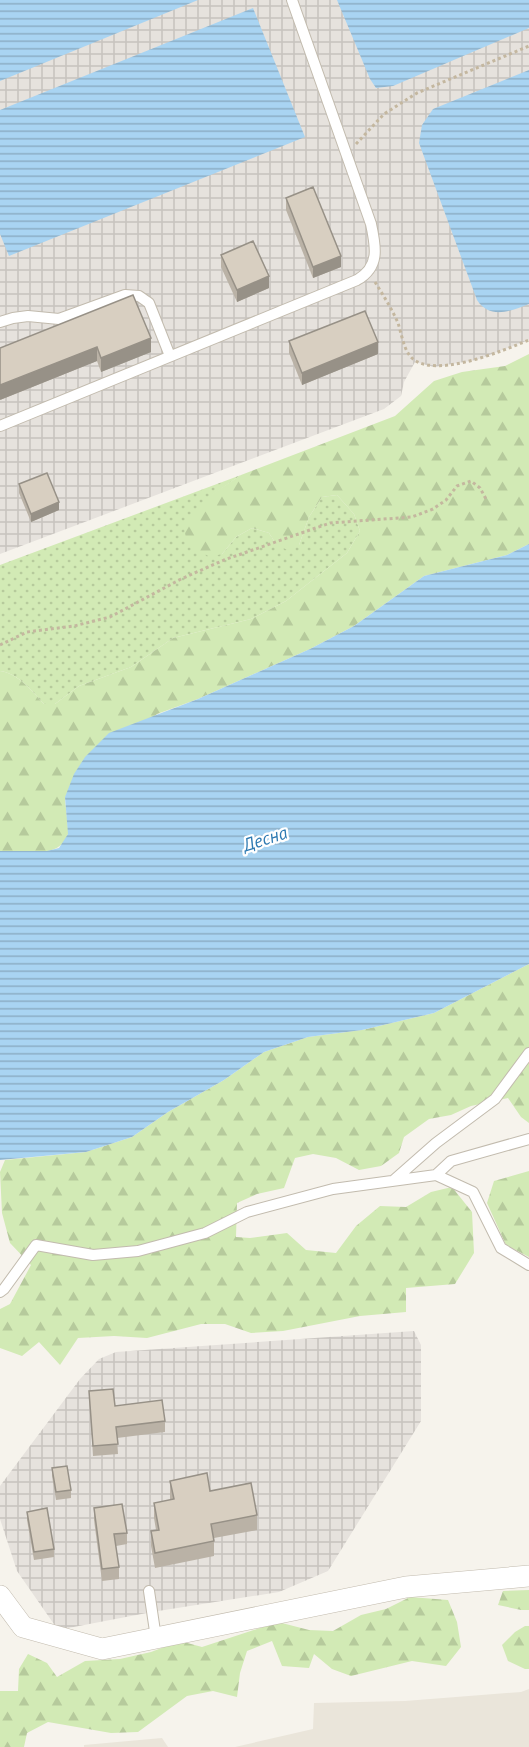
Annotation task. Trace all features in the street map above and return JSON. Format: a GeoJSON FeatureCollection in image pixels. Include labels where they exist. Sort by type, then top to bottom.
{"type":"FeatureCollection","features":[{"type":"Feature","properties":{"kind":"street"},"geometry":{"type":"LineString","coordinates":[[0,1596],[22,1627],[102,1649],[406,1587],[529,1576]]}},
{"type":"Feature","properties":{"kind":"lane"},"geometry":{"type":"LineString","coordinates":[[0,426],[357,280],[373,266],[376,253],[371,224],[292,0]]}},
{"type":"Feature","properties":{"kind":"lane"},"geometry":{"type":"LineString","coordinates":[[0,322],[28,316],[59,319],[124,295],[139,296],[149,303],[170,356]]}},
{"type":"Feature","properties":{"kind":"lane"},"geometry":{"type":"LineString","coordinates":[[393,1180],[436,1143],[495,1099],[529,1053]]}},
{"type":"Feature","properties":{"kind":"lane"},"geometry":{"type":"LineString","coordinates":[[0,1292],[36,1245],[93,1255],[138,1251],[205,1233],[247,1212],[333,1189],[436,1174],[451,1161],[529,1139]]}},
{"type":"Feature","properties":{"kind":"lane"},"geometry":{"type":"LineString","coordinates":[[436,1174],[473,1192],[501,1248],[529,1265]]}},
{"type":"Feature","properties":{"kind":"lane"},"geometry":{"type":"LineString","coordinates":[[149,1591],[156,1638]]}},
{"type":"Feature","properties":{"kind":"path"},"geometry":{"type":"LineString","coordinates":[[344,147],[358,144],[384,114],[417,93],[529,46]]}},
{"type":"Feature","properties":{"kind":"path"},"geometry":{"type":"LineString","coordinates":[[368,272],[397,320],[408,353],[415,362],[434,367],[476,360],[529,340]]}},
{"type":"Feature","properties":{"kind":"path"},"geometry":{"type":"LineString","coordinates":[[0,645],[27,632],[74,626],[110,617],[181,579],[224,560],[330,523],[412,517],[433,509],[446,500],[457,486],[471,481],[480,488],[486,499]]}},
{"type":"Feature","properties":{"kind":"shaded area"},"geometry":{"type":"Polygon","coordinates":[[[0,0],[529,0],[529,340],[476,360],[434,367],[415,362],[404,382],[401,396],[384,409],[0,554],[0,0]]]}},
{"type":"Feature","properties":{"kind":"shaded area"},"geometry":{"type":"Polygon","coordinates":[[[414,1331],[421,1345],[421,1421],[328,1571],[279,1592],[152,1612],[58,1630],[17,1571],[0,1519],[0,1486],[80,1379],[99,1359],[116,1352],[414,1331]]]}},
{"type":"Feature","properties":{"kind":"shaded area"},"geometry":{"type":"Polygon","coordinates":[[[529,1689],[529,1747],[235,1747],[313,1729],[314,1703],[405,1701],[521,1692],[529,1689]]]}},
{"type":"Feature","properties":{"kind":"shaded area"},"geometry":{"type":"Polygon","coordinates":[[[162,1738],[168,1747],[84,1747],[84,1745],[162,1738]]]}},
{"type":"Feature","properties":{"kind":"green space"},"geometry":{"type":"Polygon","coordinates":[[[529,354],[529,544],[507,555],[424,576],[354,626],[310,649],[198,699],[157,714],[65,797],[68,834],[64,842],[49,851],[0,851],[0,671],[19,679],[44,704],[55,704],[79,686],[131,667],[173,638],[251,619],[286,601],[347,553],[360,531],[354,514],[337,495],[322,497],[309,517],[299,545],[289,551],[276,544],[269,533],[252,528],[236,537],[222,554],[210,557],[187,544],[184,527],[205,499],[241,475],[395,416],[434,381],[462,372],[505,366],[529,354]]]}},
{"type":"Feature","properties":{"kind":"green space"},"geometry":{"type":"Polygon","coordinates":[[[241,475],[205,500],[222,554],[236,537],[252,528],[269,533],[276,544],[299,545],[309,517],[322,497],[337,495],[354,514],[360,531],[347,553],[286,601],[251,619],[173,638],[131,667],[79,686],[55,704],[44,704],[19,679],[0,671],[0,565],[241,475]]]}},
{"type":"Feature","properties":{"kind":"green space"},"geometry":{"type":"Polygon","coordinates":[[[529,964],[529,1123],[521,1117],[508,1098],[471,1106],[451,1115],[429,1119],[404,1137],[399,1153],[381,1166],[359,1170],[336,1158],[313,1154],[295,1158],[284,1188],[257,1194],[237,1203],[236,1237],[250,1238],[287,1233],[306,1250],[336,1253],[356,1226],[380,1206],[406,1207],[431,1192],[452,1187],[472,1212],[474,1253],[455,1284],[406,1288],[406,1312],[360,1316],[283,1331],[251,1333],[225,1324],[201,1324],[147,1338],[114,1336],[78,1338],[60,1365],[39,1342],[22,1356],[0,1348],[0,1309],[10,1304],[31,1265],[10,1243],[2,1213],[0,1172],[5,1160],[86,1152],[132,1137],[168,1112],[224,1080],[264,1052],[308,1037],[362,1030],[434,1013],[529,964]]]}},
{"type":"Feature","properties":{"kind":"green space"},"geometry":{"type":"Polygon","coordinates":[[[529,1171],[529,1257],[506,1245],[487,1203],[494,1181],[529,1171]]]}},
{"type":"Feature","properties":{"kind":"green space"},"geometry":{"type":"Polygon","coordinates":[[[529,1590],[529,1610],[498,1605],[503,1591],[529,1590]]]}},
{"type":"Feature","properties":{"kind":"green space"},"geometry":{"type":"Polygon","coordinates":[[[410,1597],[448,1600],[457,1622],[461,1647],[446,1666],[412,1661],[351,1676],[332,1669],[314,1654],[309,1668],[282,1666],[272,1641],[247,1651],[240,1673],[237,1697],[213,1691],[187,1696],[138,1732],[111,1733],[48,1722],[27,1733],[24,1747],[0,1747],[0,1691],[18,1691],[19,1669],[28,1654],[47,1663],[57,1677],[85,1661],[120,1659],[151,1652],[180,1641],[202,1647],[278,1622],[309,1630],[333,1631],[361,1615],[386,1609],[410,1597]]]}},
{"type":"Feature","properties":{"kind":"green space"},"geometry":{"type":"Polygon","coordinates":[[[525,1626],[529,1626],[529,1669],[508,1661],[502,1645],[525,1626]]]}},
{"type":"Feature","properties":{"kind":"water"},"geometry":{"type":"Polygon","coordinates":[[[0,0],[198,0],[0,81],[0,0]]]}},
{"type":"Feature","properties":{"kind":"water"},"geometry":{"type":"Polygon","coordinates":[[[337,0],[529,0],[529,28],[393,86],[376,88],[370,79],[337,0]]]}},
{"type":"Feature","properties":{"kind":"water"},"geometry":{"type":"Polygon","coordinates":[[[253,8],[305,137],[9,256],[0,234],[0,110],[253,8]]]}},
{"type":"Feature","properties":{"kind":"water"},"geometry":{"type":"Polygon","coordinates":[[[529,70],[529,304],[508,311],[494,312],[482,306],[477,300],[419,143],[422,125],[433,109],[529,70]]]}},
{"type":"Feature","properties":{"kind":"water","name":"Десна"},"geometry":{"type":"Polygon","coordinates":[[[529,544],[529,964],[434,1013],[362,1030],[308,1037],[264,1052],[224,1080],[168,1112],[132,1137],[86,1152],[0,1160],[0,851],[47,851],[59,848],[68,834],[65,797],[74,774],[85,757],[109,733],[198,699],[310,649],[354,626],[424,576],[507,555],[529,544]]]}},
{"type":"Feature","properties":{"kind":"building"},"geometry":{"type":"Polygon","coordinates":[[[313,187],[341,256],[313,267],[286,198],[313,187]]]}},
{"type":"Feature","properties":{"kind":"building"},"geometry":{"type":"Polygon","coordinates":[[[253,241],[269,276],[237,290],[221,255],[253,241]]]}},
{"type":"Feature","properties":{"kind":"building"},"geometry":{"type":"Polygon","coordinates":[[[133,295],[151,338],[101,358],[97,347],[0,385],[0,348],[133,295]]]}},
{"type":"Feature","properties":{"kind":"building"},"geometry":{"type":"Polygon","coordinates":[[[365,311],[378,342],[302,373],[289,341],[365,311]]]}},
{"type":"Feature","properties":{"kind":"building"},"geometry":{"type":"Polygon","coordinates":[[[47,473],[59,502],[31,514],[19,484],[47,473]]]}},
{"type":"Feature","properties":{"kind":"building"},"geometry":{"type":"Polygon","coordinates":[[[113,1389],[115,1406],[162,1400],[165,1421],[116,1427],[118,1444],[93,1446],[89,1391],[113,1389]]]}},
{"type":"Feature","properties":{"kind":"building"},"geometry":{"type":"Polygon","coordinates":[[[67,1466],[71,1490],[56,1492],[52,1468],[67,1466]]]}},
{"type":"Feature","properties":{"kind":"building"},"geometry":{"type":"Polygon","coordinates":[[[207,1473],[210,1491],[251,1483],[257,1515],[211,1524],[214,1541],[155,1553],[151,1531],[159,1530],[154,1503],[174,1499],[170,1481],[207,1473]]]}},
{"type":"Feature","properties":{"kind":"building"},"geometry":{"type":"Polygon","coordinates":[[[122,1504],[127,1533],[114,1534],[119,1567],[102,1569],[94,1508],[122,1504]]]}},
{"type":"Feature","properties":{"kind":"building"},"geometry":{"type":"Polygon","coordinates":[[[47,1508],[54,1549],[34,1552],[27,1512],[47,1508]]]}}]}
